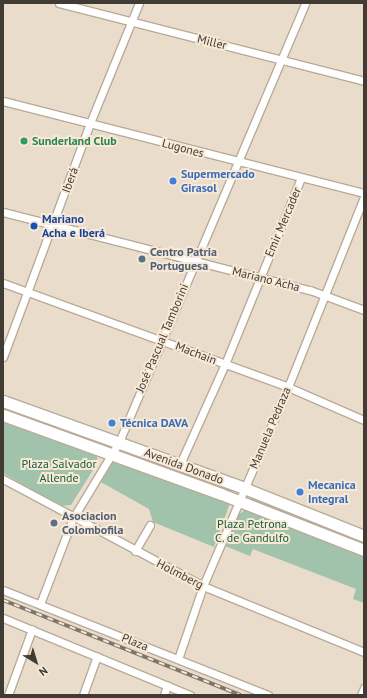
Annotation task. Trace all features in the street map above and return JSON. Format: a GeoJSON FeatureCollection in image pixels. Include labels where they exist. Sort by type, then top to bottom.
{"type":"FeatureCollection","features":[{"type":"Feature","properties":{"kind":"main road","name":"Avenida Donado"},"geometry":{"type":"LineString","coordinates":[[3,401],[180,464],[364,536]]}},
{"type":"Feature","properties":{"kind":"main road"},"geometry":{"type":"LineString","coordinates":[[3,415],[238,501],[364,550]]}},
{"type":"Feature","properties":{"kind":"street","name":"Miller"},"geometry":{"type":"LineString","coordinates":[[59,3],[364,81]]}},
{"type":"Feature","properties":{"kind":"street","name":"Iberá"},"geometry":{"type":"LineString","coordinates":[[3,357],[90,123],[139,3]]}},
{"type":"Feature","properties":{"kind":"street","name":"José Pascual Tamborini"},"geometry":{"type":"LineString","coordinates":[[40,604],[73,518],[118,442],[305,3]]}},
{"type":"Feature","properties":{"kind":"street","name":"Lugones"},"geometry":{"type":"LineString","coordinates":[[3,101],[237,162],[364,193]]}},
{"type":"Feature","properties":{"kind":"street","name":"Emir Mercader"},"geometry":{"type":"LineString","coordinates":[[180,464],[225,364],[301,178]]}},
{"type":"Feature","properties":{"kind":"street","name":"Manuela Pedraza"},"geometry":{"type":"LineString","coordinates":[[178,659],[203,586],[238,501],[288,387],[364,197]]}},
{"type":"Feature","properties":{"kind":"street","name":"Mariano Acha"},"geometry":{"type":"LineString","coordinates":[[3,212],[324,294],[364,310]]}},
{"type":"Feature","properties":{"kind":"street","name":"Machain"},"geometry":{"type":"LineString","coordinates":[[3,283],[161,339],[288,387],[364,420]]}},
{"type":"Feature","properties":{"kind":"street","name":"Holmberg"},"geometry":{"type":"LineString","coordinates":[[3,479],[73,518],[203,586],[364,652]]}},
{"type":"Feature","properties":{"kind":"street"},"geometry":{"type":"LineString","coordinates":[[135,551],[150,525]]}},
{"type":"Feature","properties":{"kind":"street","name":"Plaza"},"geometry":{"type":"LineString","coordinates":[[3,590],[268,695]]}},
{"type":"Feature","properties":{"kind":"street"},"geometry":{"type":"LineString","coordinates":[[3,618],[190,695]]}},
{"type":"Feature","properties":{"kind":"street"},"geometry":{"type":"LineString","coordinates":[[8,695],[32,630]]}},
{"type":"Feature","properties":{"kind":"street"},"geometry":{"type":"LineString","coordinates":[[82,695],[97,656]]}},
{"type":"Feature","properties":{"kind":"street"},"geometry":{"type":"LineString","coordinates":[[164,695],[167,685]]}},
{"type":"Feature","properties":{"kind":"street"},"geometry":{"type":"LineString","coordinates":[[361,695],[364,688]]}},
{"type":"Feature","properties":{"kind":"green space"},"geometry":{"type":"Polygon","coordinates":[[[3,407],[106,443],[105,448],[3,410],[3,407]]]}},
{"type":"Feature","properties":{"kind":"green space","name":"Plaza Salvador Allende"},"geometry":{"type":"Polygon","coordinates":[[[3,419],[96,454],[98,462],[71,505],[60,506],[3,473],[3,419]]]}},
{"type":"Feature","properties":{"kind":"green space"},"geometry":{"type":"Polygon","coordinates":[[[130,452],[231,489],[230,493],[129,456],[130,452]]]}},
{"type":"Feature","properties":{"kind":"green space"},"geometry":{"type":"Polygon","coordinates":[[[116,461],[230,503],[214,547],[153,522],[149,509],[99,481],[110,464],[116,461]]]}},
{"type":"Feature","properties":{"kind":"green space"},"geometry":{"type":"Polygon","coordinates":[[[252,496],[364,542],[364,546],[250,500],[252,496]]]}},
{"type":"Feature","properties":{"kind":"green space","name":"Plaza Petrona C. de Gandulfo"},"geometry":{"type":"Polygon","coordinates":[[[247,509],[364,555],[364,603],[353,599],[356,589],[253,549],[250,556],[225,546],[239,514],[247,509]]]}},
{"type":"Feature","properties":{"kind":"railway"},"geometry":{"type":"LineString","coordinates":[[3,600],[241,695]]}},
{"type":"Feature","properties":{"kind":"place","name":"Sunderland Club"},"geometry":{"type":"Point","coordinates":[24,141]}},
{"type":"Feature","properties":{"kind":"place","name":"Supermercado Girasol"},"geometry":{"type":"Point","coordinates":[173,181]}},
{"type":"Feature","properties":{"kind":"place","name":"Mariano Acha e Iberá"},"geometry":{"type":"Point","coordinates":[34,226]}},
{"type":"Feature","properties":{"kind":"place","name":"Centro Patria Portuguesa"},"geometry":{"type":"Point","coordinates":[142,259]}},
{"type":"Feature","properties":{"kind":"place","name":"Técnica DAVA"},"geometry":{"type":"Point","coordinates":[112,423]}},
{"type":"Feature","properties":{"kind":"place","name":"Mecanica Integral"},"geometry":{"type":"Point","coordinates":[300,492]}},
{"type":"Feature","properties":{"kind":"place","name":"Asociacion Colombofila"},"geometry":{"type":"Point","coordinates":[54,523]}}]}
